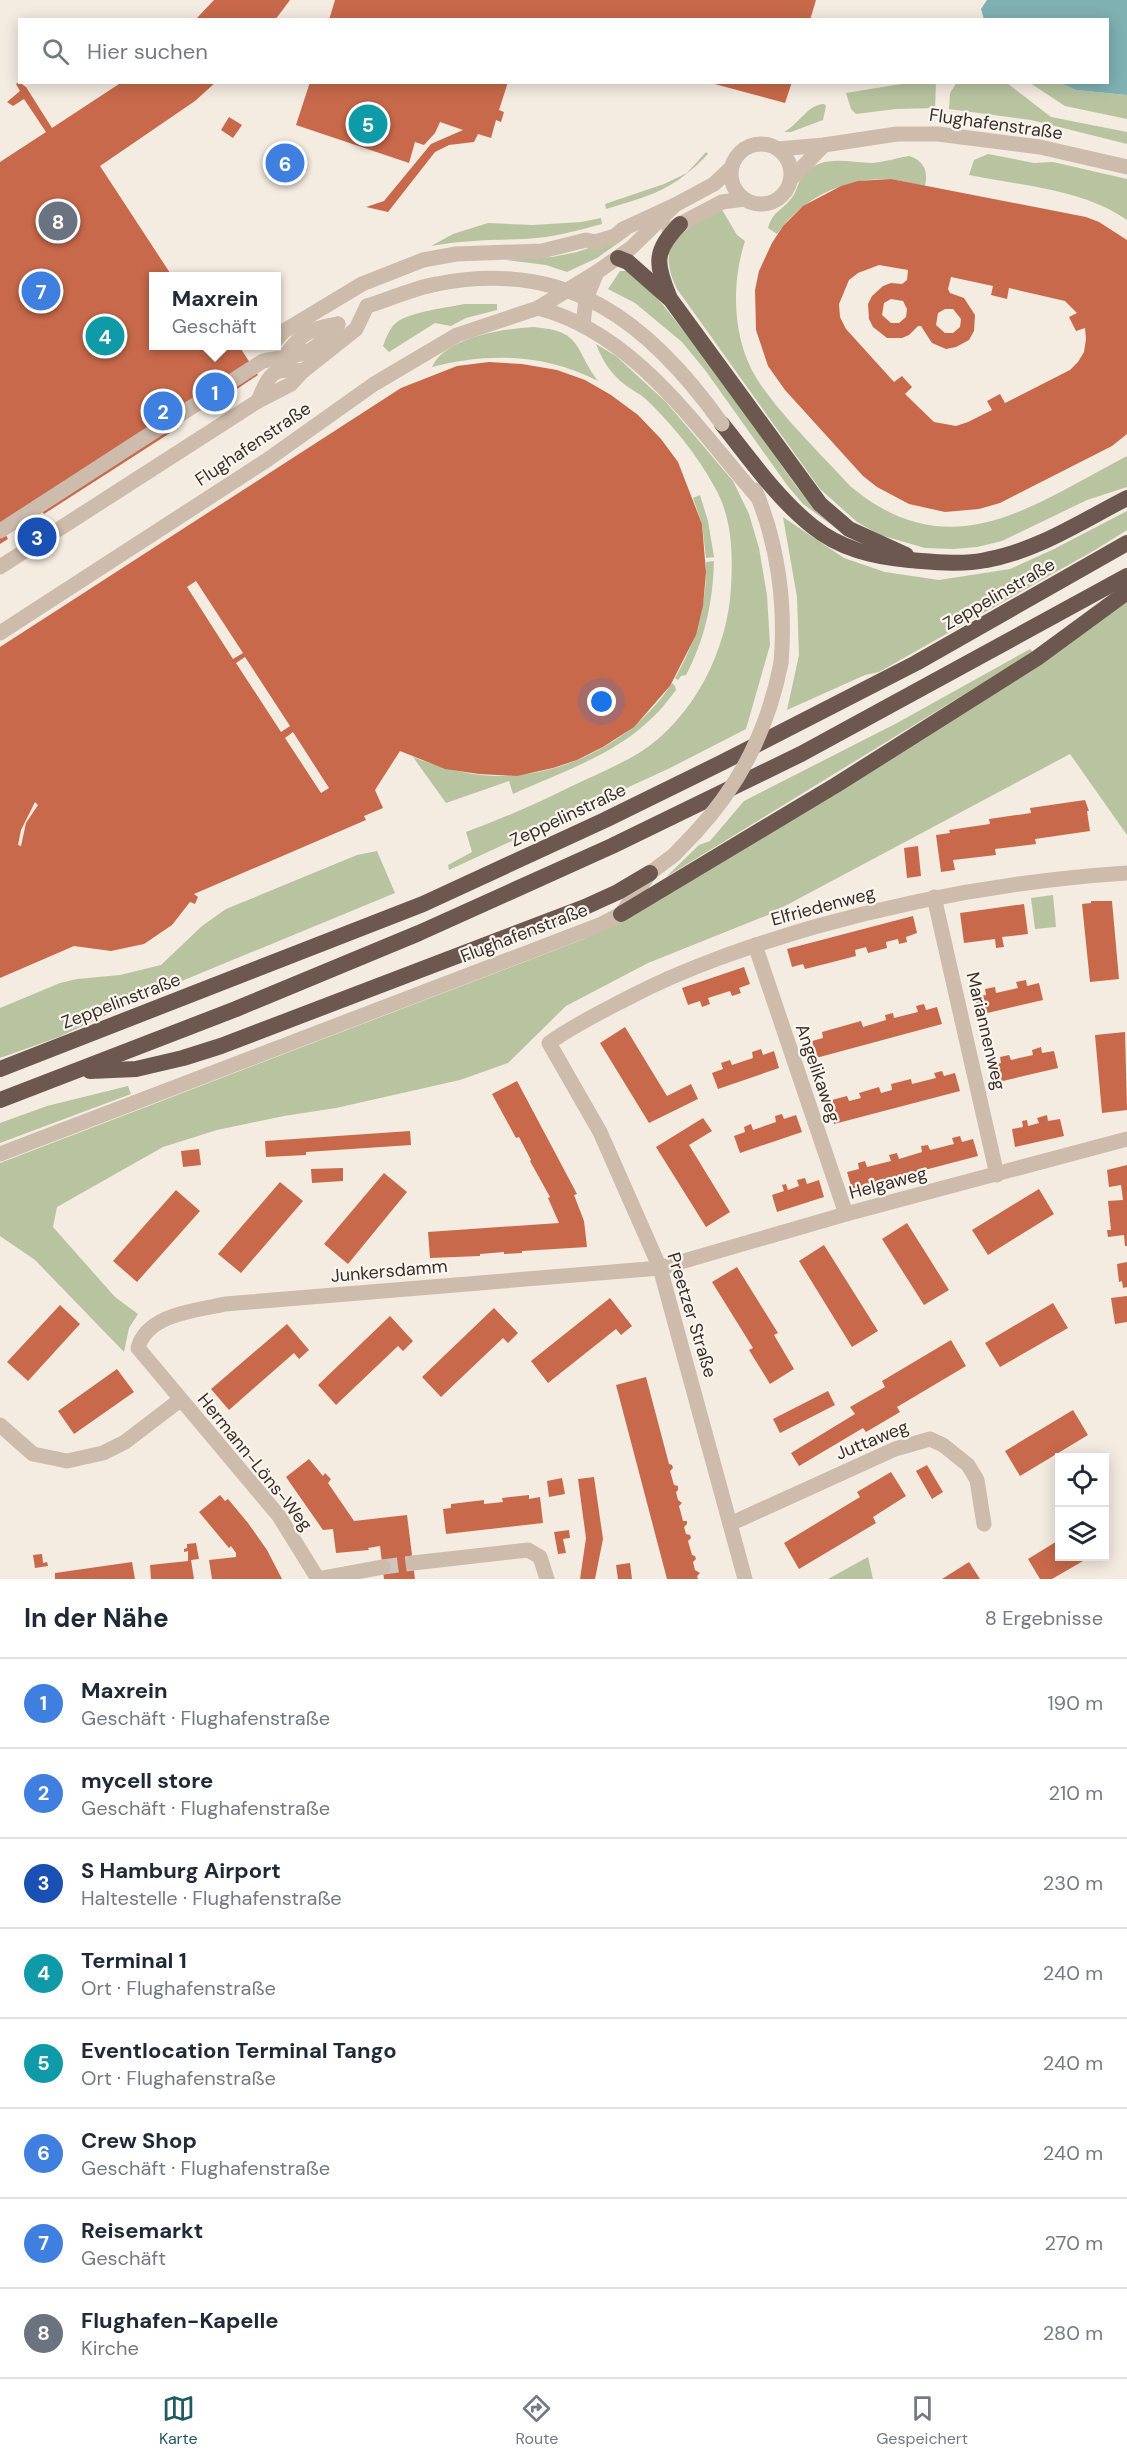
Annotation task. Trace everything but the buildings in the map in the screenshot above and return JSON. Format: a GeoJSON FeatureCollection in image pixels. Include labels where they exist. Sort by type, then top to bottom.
{"type":"FeatureCollection","features":[{"type":"Feature","properties":{"kind":"highway"},"geometry":{"type":"LineString","coordinates":[[671,300],[658,265],[665,239],[680,224]]}},
{"type":"Feature","properties":{"kind":"highway"},"geometry":{"type":"LineString","coordinates":[[625,253],[628,262],[671,300],[820,504],[849,529],[918,561]]}},
{"type":"Feature","properties":{"kind":"highway"},"geometry":{"type":"LineString","coordinates":[[722,424],[784,499],[814,528],[831,539],[880,558],[966,562],[1002,556],[1039,543],[1127,498]]}},
{"type":"Feature","properties":{"kind":"highway","name":"Zeppelinstraße"},"geometry":{"type":"LineString","coordinates":[[0,1069],[423,904],[605,820],[916,663],[1127,543]]}},
{"type":"Feature","properties":{"kind":"highway"},"geometry":{"type":"LineString","coordinates":[[0,1100],[301,982],[419,933],[612,846],[801,754],[1127,576]]}},
{"type":"Feature","properties":{"kind":"highway"},"geometry":{"type":"LineString","coordinates":[[621,914],[836,785],[1037,658],[1127,592]]}},
{"type":"Feature","properties":{"kind":"highway"},"geometry":{"type":"LineString","coordinates":[[75,1072],[136,1069],[221,1046],[585,907],[618,892],[650,873]]}},
{"type":"Feature","properties":{"kind":"street","name":"Flughafenstraße"},"geometry":{"type":"LineString","coordinates":[[281,334],[349,291],[403,266],[437,256],[542,250],[586,240],[595,242],[615,236],[623,229],[714,184],[731,168],[738,154],[750,145],[765,144],[778,148],[824,145],[905,134],[938,134],[1040,147],[1127,167]]}},
{"type":"Feature","properties":{"kind":"street","name":"Flughafenstraße"},"geometry":{"type":"LineString","coordinates":[[0,633],[267,460],[374,384],[457,335],[538,308],[625,253],[722,202],[744,199],[760,204],[774,201],[785,192],[791,179],[824,145]]}},
{"type":"Feature","properties":{"kind":"street"},"geometry":{"type":"LineString","coordinates":[[778,148],[790,165],[791,179]]}},
{"type":"Feature","properties":{"kind":"street"},"geometry":{"type":"LineString","coordinates":[[731,168],[733,185],[744,199]]}},
{"type":"Feature","properties":{"kind":"street","name":"Flughafenstraße"},"geometry":{"type":"LineString","coordinates":[[625,253],[675,205]]}},
{"type":"Feature","properties":{"kind":"street"},"geometry":{"type":"LineString","coordinates":[[583,325],[586,299],[597,272]]}},
{"type":"Feature","properties":{"kind":"street"},"geometry":{"type":"LineString","coordinates":[[0,531],[263,361],[307,353],[322,344],[338,324],[367,306],[402,293],[436,284],[474,279],[528,281],[572,293],[606,308],[639,330],[683,371],[722,424],[759,499],[778,567],[782,613],[781,663],[771,706],[756,746],[735,785],[711,816],[674,855],[650,873],[621,914]]}},
{"type":"Feature","properties":{"kind":"street","name":"Flughafenstraße"},"geometry":{"type":"LineString","coordinates":[[258,400],[282,401],[296,393],[303,372],[356,329],[367,306]]}},
{"type":"Feature","properties":{"kind":"street"},"geometry":{"type":"LineString","coordinates":[[538,308],[566,316],[622,352],[658,384],[759,499]]}},
{"type":"Feature","properties":{"kind":"street"},"geometry":{"type":"LineString","coordinates":[[263,361],[269,350]]}},
{"type":"Feature","properties":{"kind":"street","name":"Flughafenstraße"},"geometry":{"type":"LineString","coordinates":[[0,567],[258,400],[268,378],[274,374],[282,369],[303,372]]}},
{"type":"Feature","properties":{"kind":"street","name":"Elfriedenweg"},"geometry":{"type":"LineString","coordinates":[[549,1044],[569,1029],[657,983],[755,945],[842,919],[934,897],[1025,881],[1127,873]]}},
{"type":"Feature","properties":{"kind":"street","name":"Mariannenweg"},"geometry":{"type":"LineString","coordinates":[[934,897],[998,1175]]}},
{"type":"Feature","properties":{"kind":"street","name":"Flughafenstraße"},"geometry":{"type":"LineString","coordinates":[[0,1154],[530,953],[621,914]]}},
{"type":"Feature","properties":{"kind":"street","name":"Angelikaweg"},"geometry":{"type":"LineString","coordinates":[[755,945],[846,1214]]}},
{"type":"Feature","properties":{"kind":"street","name":"Preetzer Straße"},"geometry":{"type":"LineString","coordinates":[[549,1044],[600,1132],[660,1268],[745,1579]]}},
{"type":"Feature","properties":{"kind":"street","name":"Helgaweg"},"geometry":{"type":"LineString","coordinates":[[660,1268],[846,1214],[1127,1139]]}},
{"type":"Feature","properties":{"kind":"street","name":"Junkersdamm"},"geometry":{"type":"LineString","coordinates":[[138,1348],[141,1336],[150,1328],[174,1316],[225,1304],[660,1268]]}},
{"type":"Feature","properties":{"kind":"street","name":"Hermann-Löns-Weg"},"geometry":{"type":"LineString","coordinates":[[138,1348],[279,1516],[318,1579]]}},
{"type":"Feature","properties":{"kind":"street","name":"Hermann-Löns-Weg"},"geometry":{"type":"LineString","coordinates":[[0,1425],[33,1454],[67,1461],[104,1453],[125,1442],[180,1400]]}},
{"type":"Feature","properties":{"kind":"street","name":"Juttaweg"},"geometry":{"type":"LineString","coordinates":[[730,1524],[895,1449],[930,1440],[943,1445],[968,1465],[977,1480],[984,1524]]}},
{"type":"Feature","properties":{"kind":"street"},"geometry":{"type":"LineString","coordinates":[[413,1563],[528,1550],[540,1557],[547,1579]]}},
{"type":"Feature","properties":{"kind":"street"},"geometry":{"type":"LineString","coordinates":[[318,1579],[383,1567]]}},
{"type":"Feature","properties":{"kind":"green space"},"geometry":{"type":"Polygon","coordinates":[[[901,84],[936,84],[935,108],[896,109],[856,114],[851,109],[846,93],[901,84]]]}},
{"type":"Feature","properties":{"kind":"green space"},"geometry":{"type":"Polygon","coordinates":[[[956,84],[1008,84],[1051,117],[1127,132],[1127,144],[1031,120],[949,109],[950,93],[956,84]]]}},
{"type":"Feature","properties":{"kind":"green space"},"geometry":{"type":"Polygon","coordinates":[[[1032,84],[1062,84],[1076,90],[1127,95],[1127,119],[1065,106],[1032,84]]]}},
{"type":"Feature","properties":{"kind":"green space"},"geometry":{"type":"Polygon","coordinates":[[[824,104],[826,106],[823,120],[791,132],[784,132],[813,107],[824,104]]]}},
{"type":"Feature","properties":{"kind":"green space"},"geometry":{"type":"Polygon","coordinates":[[[706,152],[708,154],[684,176],[673,184],[637,200],[606,209],[605,204],[664,184],[687,173],[706,152]]]}},
{"type":"Feature","properties":{"kind":"green space"},"geometry":{"type":"Polygon","coordinates":[[[988,154],[1034,163],[1053,162],[1127,179],[1127,220],[1091,201],[1071,195],[969,175],[974,160],[988,154]]]}},
{"type":"Feature","properties":{"kind":"green space"},"geometry":{"type":"Polygon","coordinates":[[[909,156],[918,160],[924,167],[925,186],[888,179],[840,186],[799,210],[777,234],[768,228],[775,215],[792,197],[803,176],[818,164],[835,161],[872,163],[909,156]]]}},
{"type":"Feature","properties":{"kind":"green space"},"geometry":{"type":"Polygon","coordinates":[[[721,208],[737,235],[745,241],[737,275],[736,311],[743,347],[749,363],[757,379],[777,406],[850,486],[887,511],[922,524],[956,527],[990,521],[1024,510],[1127,456],[1127,487],[1087,500],[1002,541],[977,547],[925,548],[880,535],[857,522],[820,489],[677,289],[669,259],[671,248],[676,239],[685,231],[721,208]]]}},
{"type":"Feature","properties":{"kind":"green space"},"geometry":{"type":"Polygon","coordinates":[[[601,218],[602,224],[554,236],[466,241],[431,246],[453,234],[488,223],[533,225],[581,222],[601,218]]]}},
{"type":"Feature","properties":{"kind":"green space"},"geometry":{"type":"Polygon","coordinates":[[[631,234],[597,258],[567,272],[546,265],[506,260],[552,257],[577,252],[631,234]]]}},
{"type":"Feature","properties":{"kind":"green space"},"geometry":{"type":"Polygon","coordinates":[[[620,271],[627,271],[637,277],[663,305],[711,365],[796,486],[814,507],[840,531],[803,504],[787,485],[705,370],[682,342],[635,303],[608,289],[620,271]]]}},
{"type":"Feature","properties":{"kind":"green space"},"geometry":{"type":"Polygon","coordinates":[[[465,304],[497,304],[497,310],[466,318],[451,326],[435,323],[389,352],[383,346],[392,327],[403,318],[430,310],[465,304]]]}},
{"type":"Feature","properties":{"kind":"green space"},"geometry":{"type":"Polygon","coordinates":[[[533,327],[561,332],[569,337],[580,350],[598,381],[558,365],[516,358],[475,359],[432,367],[449,348],[476,336],[533,327]]]}},
{"type":"Feature","properties":{"kind":"green space"},"geometry":{"type":"Polygon","coordinates":[[[596,344],[616,356],[666,402],[733,481],[749,514],[759,548],[767,595],[770,645],[746,729],[670,768],[449,870],[448,865],[472,852],[466,832],[505,817],[614,767],[658,739],[676,722],[691,702],[715,658],[723,635],[731,587],[732,561],[728,522],[720,498],[685,442],[647,400],[615,376],[604,361],[596,344]]]}},
{"type":"Feature","properties":{"kind":"green space"},"geometry":{"type":"Polygon","coordinates":[[[700,495],[708,521],[714,557],[706,558],[702,524],[693,498],[700,495]]]}},
{"type":"Feature","properties":{"kind":"green space"},"geometry":{"type":"Polygon","coordinates":[[[1127,511],[1127,530],[1095,550],[879,672],[865,675],[787,710],[799,655],[797,597],[783,517],[844,558],[885,572],[939,580],[1010,569],[1127,511]]]}},
{"type":"Feature","properties":{"kind":"green space"},"geometry":{"type":"Polygon","coordinates":[[[714,561],[710,606],[703,634],[686,675],[681,676],[678,680],[675,678],[689,651],[699,622],[705,593],[706,562],[714,561]]]}},
{"type":"Feature","properties":{"kind":"green space"},"geometry":{"type":"Polygon","coordinates":[[[1127,601],[1127,835],[1070,754],[768,915],[648,963],[566,1006],[508,1063],[460,1080],[336,1108],[217,1130],[163,1147],[57,1207],[53,1227],[115,1297],[138,1314],[129,1328],[124,1352],[35,1260],[0,1236],[0,1163],[584,939],[1127,601]]]}},
{"type":"Feature","properties":{"kind":"green space"},"geometry":{"type":"Polygon","coordinates":[[[1030,649],[1033,652],[666,877],[699,845],[710,841],[744,801],[897,723],[1030,649]]]}},
{"type":"Feature","properties":{"kind":"green space"},"geometry":{"type":"Polygon","coordinates":[[[672,683],[676,690],[661,708],[621,743],[586,762],[513,794],[509,781],[446,803],[413,757],[438,766],[491,776],[540,772],[562,766],[605,746],[625,733],[659,701],[672,683]]]}},
{"type":"Feature","properties":{"kind":"green space"},"geometry":{"type":"Polygon","coordinates":[[[377,851],[395,893],[160,990],[59,1037],[0,1058],[0,1008],[60,983],[120,975],[161,965],[202,926],[226,909],[357,855],[377,851]]]}},
{"type":"Feature","properties":{"kind":"green space"},"geometry":{"type":"Polygon","coordinates":[[[1053,895],[1056,927],[1035,929],[1031,898],[1053,895]]]}},
{"type":"Feature","properties":{"kind":"green space"},"geometry":{"type":"Polygon","coordinates":[[[128,1086],[131,1094],[0,1143],[0,1123],[47,1106],[128,1086]]]}},
{"type":"Feature","properties":{"kind":"green space"},"geometry":{"type":"Polygon","coordinates":[[[868,1557],[873,1579],[828,1579],[868,1557]]]}},
{"type":"Feature","properties":{"kind":"water"},"geometry":{"type":"Polygon","coordinates":[[[987,0],[1127,0],[1127,95],[1076,90],[1062,84],[1109,84],[1109,18],[984,18],[981,9],[987,0]]]}},
{"type":"Feature","properties":{"kind":"tunnel"},"geometry":{"type":"LineString","coordinates":[[383,1567],[413,1563]]}},
{"type":"Feature","properties":{"kind":"place","name":"Eventlocation Terminal Tango"},"geometry":{"type":"Point","coordinates":[368,124]}},
{"type":"Feature","properties":{"kind":"place","name":"Crew Shop"},"geometry":{"type":"Point","coordinates":[285,163]}},
{"type":"Feature","properties":{"kind":"place","name":"Flughafen-Kapelle"},"geometry":{"type":"Point","coordinates":[58,221]}},
{"type":"Feature","properties":{"kind":"place","name":"Reisemarkt"},"geometry":{"type":"Point","coordinates":[41,291]}},
{"type":"Feature","properties":{"kind":"place","name":"Terminal 1"},"geometry":{"type":"Point","coordinates":[105,336]}},
{"type":"Feature","properties":{"kind":"place","name":"Maxrein"},"geometry":{"type":"Point","coordinates":[215,392]}},
{"type":"Feature","properties":{"kind":"place","name":"mycell store"},"geometry":{"type":"Point","coordinates":[163,411]}},
{"type":"Feature","properties":{"kind":"place","name":"S Hamburg Airport"},"geometry":{"type":"Point","coordinates":[37,537]}}]}
